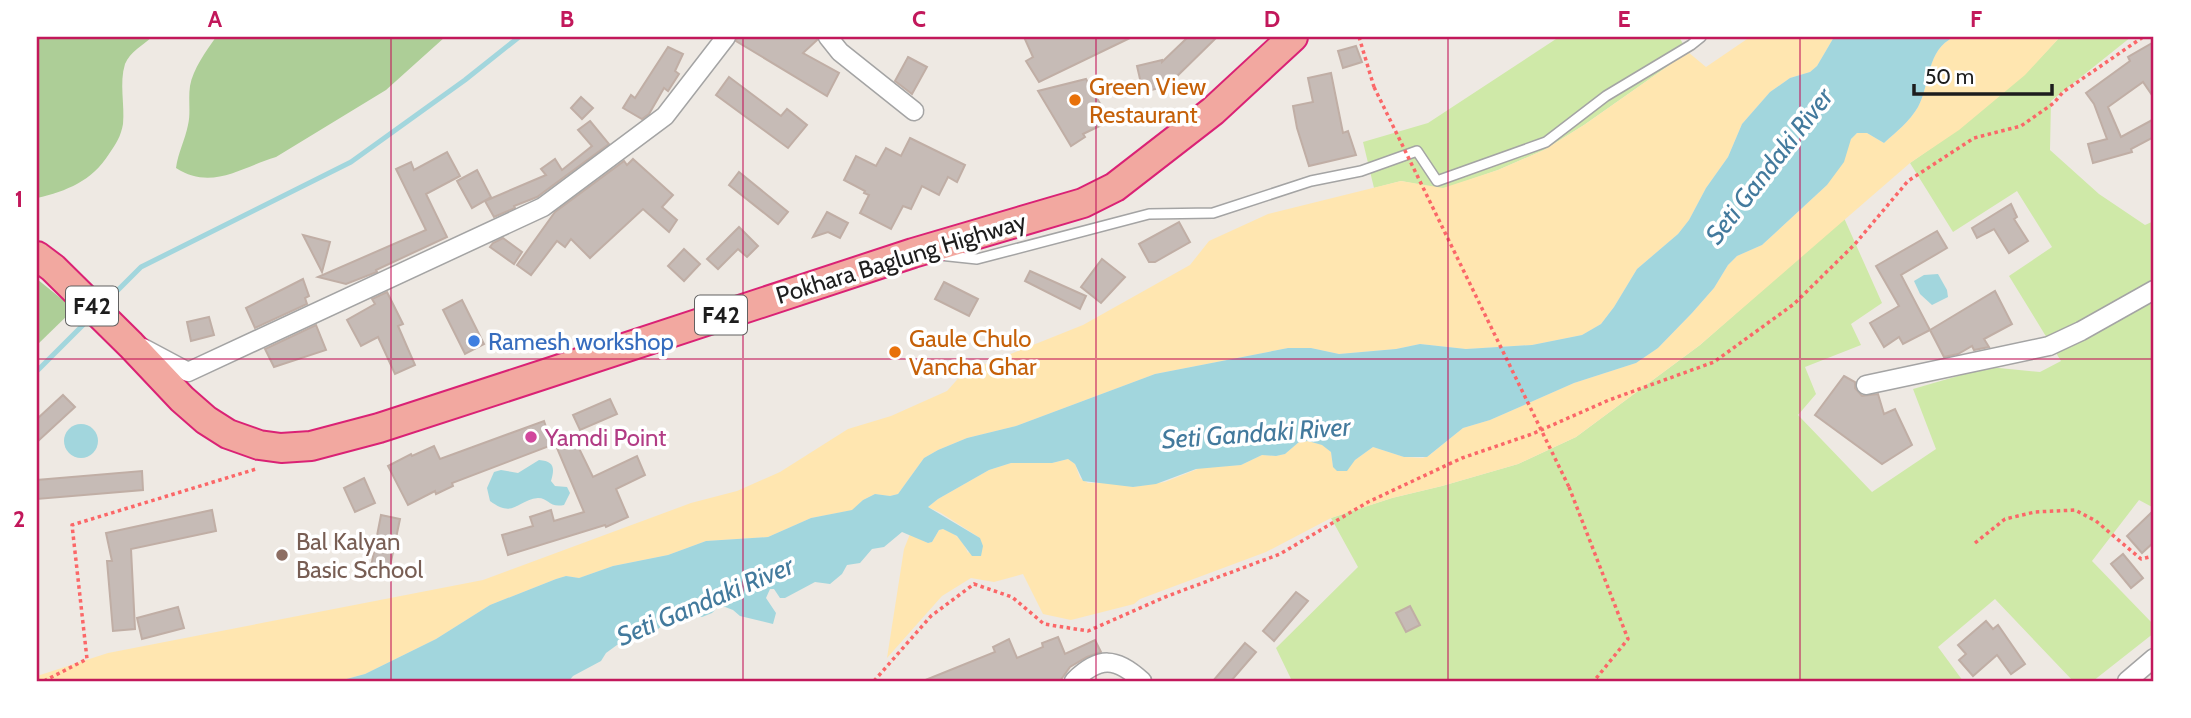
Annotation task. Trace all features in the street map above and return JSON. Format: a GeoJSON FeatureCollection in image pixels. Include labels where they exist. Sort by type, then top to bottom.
{"type":"FeatureCollection","features":[{"type":"Feature","properties":{"kind":"highway","name":"Pokhara Baglung Highway"},"geometry":{"type":"LineString","coordinates":[[131,345],[182,399],[206,420],[228,434],[259,445],[281,448],[310,446],[379,428],[913,253],[1083,203],[1115,187],[1213,111],[1293,37]]}},
{"type":"Feature","properties":{"kind":"highway","name":"F42"},"geometry":{"type":"LineString","coordinates":[[45,262],[131,345]]}},
{"type":"Feature","properties":{"kind":"street"},"geometry":{"type":"LineString","coordinates":[[131,345],[132,343],[188,372],[543,206],[666,116],[726,37]]}},
{"type":"Feature","properties":{"kind":"street"},"geometry":{"type":"LineString","coordinates":[[828,37],[840,52],[914,111]]}},
{"type":"Feature","properties":{"kind":"street"},"geometry":{"type":"LineString","coordinates":[[1866,385],[2049,346],[2154,290]]}},
{"type":"Feature","properties":{"kind":"street"},"geometry":{"type":"LineString","coordinates":[[2127,681],[2154,658]]}},
{"type":"Feature","properties":{"kind":"street"},"geometry":{"type":"LineString","coordinates":[[1074,681],[1088,667],[1101,663],[1125,667],[1142,681]]}},
{"type":"Feature","properties":{"kind":"lane"},"geometry":{"type":"LineString","coordinates":[[913,253],[977,260],[1149,214],[1213,213],[1311,181],[1361,172],[1417,151],[1437,181],[1546,142],[1606,96],[1701,37]]}},
{"type":"Feature","properties":{"kind":"path"},"geometry":{"type":"LineString","coordinates":[[1359,37],[1374,87],[1569,487],[1628,639],[1594,681]]}},
{"type":"Feature","properties":{"kind":"path"},"geometry":{"type":"LineString","coordinates":[[874,681],[932,616],[974,584],[1012,597],[1044,624],[1088,631],[1165,597],[1280,554],[1368,502],[1462,458],[1532,434],[1609,400],[1714,362],[1794,304],[1855,244],[1908,181],[1974,138],[2021,126],[2054,103],[2063,92],[2143,37]]}},
{"type":"Feature","properties":{"kind":"path"},"geometry":{"type":"LineString","coordinates":[[44,681],[87,659],[72,525],[262,468]]}},
{"type":"Feature","properties":{"kind":"path"},"geometry":{"type":"LineString","coordinates":[[1975,543],[2005,519],[2035,512],[2075,510],[2096,521],[2141,559],[2154,556]]}},
{"type":"Feature","properties":{"kind":"green space"},"geometry":{"type":"Polygon","coordinates":[[[37,37],[152,37],[133,52],[125,64],[122,79],[123,124],[118,140],[109,154],[95,171],[78,184],[37,198],[37,37]]]}},
{"type":"Feature","properties":{"kind":"green space"},"geometry":{"type":"Polygon","coordinates":[[[216,37],[445,37],[386,90],[276,157],[227,175],[202,177],[189,175],[176,168],[187,131],[189,91],[194,73],[216,37]]]}},
{"type":"Feature","properties":{"kind":"green space"},"geometry":{"type":"Polygon","coordinates":[[[1559,37],[1679,37],[1688,52],[1544,150],[1498,170],[1443,189],[1401,181],[1374,188],[1363,142],[1428,123],[1559,37]]]}},
{"type":"Feature","properties":{"kind":"green space"},"geometry":{"type":"Polygon","coordinates":[[[2060,37],[2131,37],[2051,101],[2050,150],[2099,194],[2145,225],[2154,221],[2154,508],[2139,500],[2092,561],[2154,625],[2154,633],[2093,681],[2073,681],[1995,599],[1938,647],[1963,681],[1292,681],[1276,648],[1358,567],[1331,518],[1392,498],[1518,464],[1576,437],[1700,345],[1844,218],[1882,303],[1851,324],[1861,345],[1805,367],[1816,394],[1798,415],[1872,492],[1936,449],[1913,389],[1989,367],[2040,372],[2061,361],[2009,276],[2052,247],[2017,191],[1953,232],[1910,163],[1989,104],[2060,37]]]}},
{"type":"Feature","properties":{"kind":"green space"},"geometry":{"type":"Polygon","coordinates":[[[37,279],[74,309],[37,345],[37,279]]]}},
{"type":"Feature","properties":{"kind":"sand"},"geometry":{"type":"Polygon","coordinates":[[[1750,37],[1834,37],[1817,66],[1810,72],[1790,78],[1770,92],[1742,124],[1728,157],[1706,188],[1689,220],[1678,234],[1637,269],[1601,324],[1582,335],[1532,345],[1466,349],[1420,344],[1339,354],[1311,348],[1288,348],[1155,374],[1016,426],[967,438],[938,450],[924,458],[898,494],[875,494],[863,500],[853,510],[811,518],[768,537],[706,541],[668,555],[613,566],[579,578],[566,576],[556,579],[490,605],[436,639],[365,674],[339,681],[37,681],[37,676],[108,653],[483,580],[691,503],[737,491],[780,472],[848,429],[891,416],[947,391],[963,373],[1083,325],[1190,265],[1209,241],[1268,214],[1401,181],[1443,188],[1498,170],[1544,150],[1688,52],[1706,67],[1750,37]]]}},
{"type":"Feature","properties":{"kind":"sand"},"geometry":{"type":"Polygon","coordinates":[[[1954,37],[2060,37],[2025,75],[1959,130],[1910,163],[1700,345],[1576,437],[1518,464],[1392,498],[1331,518],[1266,552],[1140,599],[1134,604],[1071,620],[1043,614],[1023,574],[994,582],[971,578],[942,596],[887,658],[904,549],[910,534],[928,543],[943,529],[959,538],[968,553],[980,538],[928,507],[989,470],[1011,463],[1052,463],[1068,459],[1075,464],[1080,478],[1088,483],[1133,487],[1165,482],[1200,468],[1241,465],[1262,455],[1285,454],[1299,442],[1308,441],[1323,445],[1331,452],[1333,467],[1355,460],[1373,447],[1404,457],[1423,458],[1463,428],[1490,420],[1574,383],[1636,363],[1658,348],[1692,313],[1737,256],[1762,245],[1827,185],[1851,139],[1857,133],[1867,133],[1884,143],[1907,122],[1922,98],[1938,50],[1954,37]]]}},
{"type":"Feature","properties":{"kind":"water","name":"Seti Gandaki River"},"geometry":{"type":"Polygon","coordinates":[[[1834,37],[1954,37],[1938,50],[1922,98],[1907,122],[1884,143],[1867,133],[1857,133],[1851,139],[1844,162],[1827,185],[1762,245],[1737,256],[1714,288],[1658,348],[1636,363],[1574,383],[1490,420],[1463,428],[1427,457],[1404,457],[1373,447],[1355,460],[1347,471],[1337,471],[1333,467],[1331,452],[1322,445],[1308,441],[1299,442],[1285,454],[1262,455],[1241,465],[1196,469],[1156,484],[1133,487],[1083,481],[1075,464],[1068,459],[1052,463],[1011,463],[989,470],[928,507],[980,538],[983,546],[981,556],[972,556],[957,536],[943,529],[928,543],[902,532],[884,547],[872,549],[860,563],[847,565],[842,574],[830,584],[815,582],[785,598],[780,598],[774,589],[770,589],[766,598],[776,613],[773,624],[740,616],[720,605],[712,613],[702,617],[676,614],[652,634],[639,634],[631,643],[617,645],[606,653],[601,661],[573,676],[569,681],[339,681],[365,674],[436,639],[490,605],[556,579],[566,576],[579,578],[613,566],[668,555],[706,541],[768,537],[811,518],[852,510],[875,494],[898,494],[924,458],[938,450],[967,438],[1016,426],[1155,374],[1288,348],[1311,348],[1339,354],[1420,344],[1466,349],[1532,345],[1582,335],[1601,324],[1637,269],[1678,234],[1689,220],[1706,188],[1728,157],[1742,124],[1770,92],[1790,78],[1810,72],[1817,66],[1834,37]]]}},
{"type":"Feature","properties":{"kind":"water"},"geometry":{"type":"Polygon","coordinates":[[[1938,274],[1948,297],[1932,305],[1920,294],[1914,281],[1924,275],[1938,274]]]}},
{"type":"Feature","properties":{"kind":"water"},"geometry":{"type":"Polygon","coordinates":[[[81,424],[93,429],[98,441],[93,453],[81,458],[69,453],[64,441],[69,429],[81,424]]]}},
{"type":"Feature","properties":{"kind":"water"},"geometry":{"type":"Polygon","coordinates":[[[539,460],[552,466],[551,481],[555,486],[567,487],[570,493],[564,505],[555,505],[538,498],[505,508],[490,501],[487,488],[494,472],[501,470],[518,473],[539,460]]]}},
{"type":"Feature","properties":{"kind":"building"},"geometry":{"type":"Polygon","coordinates":[[[737,37],[817,37],[803,53],[839,73],[827,96],[736,41],[737,37]]]}},
{"type":"Feature","properties":{"kind":"building"},"geometry":{"type":"Polygon","coordinates":[[[1024,37],[1132,37],[1039,82],[1026,61],[1033,57],[1024,37]]]}},
{"type":"Feature","properties":{"kind":"building"},"geometry":{"type":"Polygon","coordinates":[[[1188,37],[1217,37],[1167,86],[1143,92],[1137,66],[1162,62],[1188,37]]]}},
{"type":"Feature","properties":{"kind":"building"},"geometry":{"type":"Polygon","coordinates":[[[2154,42],[2154,98],[2143,82],[2108,107],[2121,137],[2154,119],[2154,137],[2131,149],[2132,152],[2093,163],[2088,144],[2107,139],[2094,104],[2086,93],[2130,61],[2128,57],[2154,42]]]}},
{"type":"Feature","properties":{"kind":"building"},"geometry":{"type":"Polygon","coordinates":[[[1356,46],[1362,62],[1343,68],[1338,51],[1356,46]]]}},
{"type":"Feature","properties":{"kind":"building"},"geometry":{"type":"Polygon","coordinates":[[[668,47],[683,54],[675,71],[679,74],[668,91],[664,88],[649,114],[642,119],[623,108],[631,95],[635,98],[668,47]]]}},
{"type":"Feature","properties":{"kind":"building"},"geometry":{"type":"Polygon","coordinates":[[[908,57],[927,67],[912,94],[895,81],[908,57]]]}},
{"type":"Feature","properties":{"kind":"building"},"geometry":{"type":"Polygon","coordinates":[[[1331,73],[1343,133],[1348,131],[1356,155],[1309,166],[1293,106],[1313,102],[1308,78],[1331,73]]]}},
{"type":"Feature","properties":{"kind":"building"},"geometry":{"type":"Polygon","coordinates":[[[729,77],[781,116],[787,109],[807,125],[788,148],[716,95],[729,77]]]}},
{"type":"Feature","properties":{"kind":"building"},"geometry":{"type":"Polygon","coordinates":[[[1086,79],[1110,121],[1083,134],[1085,137],[1071,146],[1038,91],[1086,79]]]}},
{"type":"Feature","properties":{"kind":"building"},"geometry":{"type":"Polygon","coordinates":[[[581,97],[593,108],[582,119],[571,108],[581,97]]]}},
{"type":"Feature","properties":{"kind":"building"},"geometry":{"type":"Polygon","coordinates":[[[590,121],[609,144],[537,197],[494,217],[485,201],[546,175],[541,169],[555,159],[562,170],[592,146],[578,130],[590,121]]]}},
{"type":"Feature","properties":{"kind":"building"},"geometry":{"type":"Polygon","coordinates":[[[910,138],[965,165],[957,182],[948,177],[939,195],[922,186],[911,209],[903,206],[891,229],[860,213],[869,195],[844,180],[856,156],[876,166],[886,148],[901,156],[910,138]]]}},
{"type":"Feature","properties":{"kind":"building"},"geometry":{"type":"Polygon","coordinates":[[[447,152],[460,176],[426,194],[447,237],[376,270],[377,272],[346,284],[318,277],[426,230],[396,169],[411,162],[414,170],[447,152]]]}},
{"type":"Feature","properties":{"kind":"building"},"geometry":{"type":"Polygon","coordinates":[[[633,159],[673,195],[662,207],[677,220],[669,232],[643,209],[590,258],[571,239],[565,247],[557,241],[531,275],[517,265],[555,212],[624,161],[627,165],[633,159]]]}},
{"type":"Feature","properties":{"kind":"building"},"geometry":{"type":"Polygon","coordinates":[[[477,170],[491,197],[472,208],[457,181],[477,170]]]}},
{"type":"Feature","properties":{"kind":"building"},"geometry":{"type":"Polygon","coordinates":[[[739,172],[788,212],[778,224],[729,185],[739,172]]]}},
{"type":"Feature","properties":{"kind":"building"},"geometry":{"type":"Polygon","coordinates":[[[2011,204],[2017,217],[2014,219],[2028,241],[2009,253],[1994,229],[1977,238],[1972,228],[2011,204]]]}},
{"type":"Feature","properties":{"kind":"building"},"geometry":{"type":"Polygon","coordinates":[[[827,212],[848,223],[840,238],[828,232],[813,237],[827,212]]]}},
{"type":"Feature","properties":{"kind":"building"},"geometry":{"type":"Polygon","coordinates":[[[1179,222],[1190,242],[1155,262],[1149,262],[1139,244],[1179,222]]]}},
{"type":"Feature","properties":{"kind":"building"},"geometry":{"type":"Polygon","coordinates":[[[739,227],[758,246],[747,257],[738,249],[718,269],[707,259],[739,227]]]}},
{"type":"Feature","properties":{"kind":"building"},"geometry":{"type":"Polygon","coordinates":[[[1937,231],[1947,248],[1901,275],[1930,330],[1903,344],[1899,337],[1884,347],[1870,323],[1899,306],[1876,266],[1937,231]]]}},
{"type":"Feature","properties":{"kind":"building"},"geometry":{"type":"Polygon","coordinates":[[[303,235],[330,242],[322,272],[303,235]]]}},
{"type":"Feature","properties":{"kind":"building"},"geometry":{"type":"Polygon","coordinates":[[[503,238],[522,252],[514,264],[490,247],[503,238]]]}},
{"type":"Feature","properties":{"kind":"building"},"geometry":{"type":"Polygon","coordinates":[[[684,249],[700,264],[684,281],[668,266],[684,249]]]}},
{"type":"Feature","properties":{"kind":"building"},"geometry":{"type":"Polygon","coordinates":[[[1102,259],[1125,277],[1101,303],[1081,287],[1102,259]]]}},
{"type":"Feature","properties":{"kind":"building"},"geometry":{"type":"Polygon","coordinates":[[[1030,271],[1086,296],[1080,309],[1025,281],[1030,271]]]}},
{"type":"Feature","properties":{"kind":"building"},"geometry":{"type":"Polygon","coordinates":[[[303,279],[309,296],[305,298],[307,304],[255,328],[246,308],[303,279]]]}},
{"type":"Feature","properties":{"kind":"building"},"geometry":{"type":"Polygon","coordinates":[[[944,282],[978,299],[969,316],[935,299],[944,282]]]}},
{"type":"Feature","properties":{"kind":"building"},"geometry":{"type":"Polygon","coordinates":[[[1995,291],[2012,324],[1984,339],[1989,347],[1974,350],[1972,346],[1958,354],[1944,357],[1930,330],[1995,291]]]}},
{"type":"Feature","properties":{"kind":"building"},"geometry":{"type":"Polygon","coordinates":[[[387,292],[403,324],[398,326],[415,365],[395,374],[378,337],[361,346],[347,320],[375,304],[372,299],[387,292]]]}},
{"type":"Feature","properties":{"kind":"building"},"geometry":{"type":"Polygon","coordinates":[[[462,300],[484,344],[465,354],[443,310],[462,300]]]}},
{"type":"Feature","properties":{"kind":"building"},"geometry":{"type":"Polygon","coordinates":[[[209,317],[214,335],[191,341],[187,322],[209,317]]]}},
{"type":"Feature","properties":{"kind":"building"},"geometry":{"type":"Polygon","coordinates":[[[316,325],[326,350],[274,367],[265,349],[316,325]]]}},
{"type":"Feature","properties":{"kind":"building"},"geometry":{"type":"Polygon","coordinates":[[[1844,376],[1855,382],[1855,388],[1862,396],[1878,394],[1884,414],[1895,409],[1912,445],[1882,464],[1815,415],[1844,376]]]}},
{"type":"Feature","properties":{"kind":"building"},"geometry":{"type":"Polygon","coordinates":[[[63,395],[75,407],[37,442],[37,419],[63,395]]]}},
{"type":"Feature","properties":{"kind":"building"},"geometry":{"type":"Polygon","coordinates":[[[610,399],[617,414],[580,430],[573,415],[610,399]]]}},
{"type":"Feature","properties":{"kind":"building"},"geometry":{"type":"Polygon","coordinates":[[[544,421],[552,445],[452,483],[453,486],[436,494],[435,491],[408,505],[388,466],[434,446],[440,459],[544,421]]]}},
{"type":"Feature","properties":{"kind":"building"},"geometry":{"type":"Polygon","coordinates":[[[571,432],[593,477],[637,456],[645,475],[616,489],[628,517],[606,527],[605,525],[508,555],[502,535],[533,526],[530,517],[551,510],[554,521],[584,512],[554,441],[571,432]]]}},
{"type":"Feature","properties":{"kind":"building"},"geometry":{"type":"Polygon","coordinates":[[[142,471],[143,490],[37,499],[37,480],[142,471]]]}},
{"type":"Feature","properties":{"kind":"building"},"geometry":{"type":"Polygon","coordinates":[[[364,478],[375,503],[355,512],[344,488],[364,478]]]}},
{"type":"Feature","properties":{"kind":"building"},"geometry":{"type":"Polygon","coordinates":[[[212,510],[216,531],[131,549],[135,629],[113,631],[107,561],[112,561],[106,533],[212,510]]]}},
{"type":"Feature","properties":{"kind":"building"},"geometry":{"type":"Polygon","coordinates":[[[2154,510],[2154,542],[2142,553],[2127,536],[2154,510]]]}},
{"type":"Feature","properties":{"kind":"building"},"geometry":{"type":"Polygon","coordinates":[[[381,515],[400,519],[389,571],[371,567],[381,515]]]}},
{"type":"Feature","properties":{"kind":"building"},"geometry":{"type":"Polygon","coordinates":[[[2123,554],[2143,578],[2131,588],[2111,564],[2123,554]]]}},
{"type":"Feature","properties":{"kind":"building"},"geometry":{"type":"Polygon","coordinates":[[[1296,592],[1308,601],[1274,641],[1263,631],[1296,592]]]}},
{"type":"Feature","properties":{"kind":"building"},"geometry":{"type":"Polygon","coordinates":[[[1410,606],[1420,625],[1406,632],[1396,613],[1410,606]]]}},
{"type":"Feature","properties":{"kind":"building"},"geometry":{"type":"Polygon","coordinates":[[[178,607],[184,628],[142,639],[137,618],[178,607]]]}},
{"type":"Feature","properties":{"kind":"building"},"geometry":{"type":"Polygon","coordinates":[[[1986,621],[1993,629],[1998,625],[2025,664],[2011,674],[1997,655],[1973,676],[1959,660],[1966,654],[1958,645],[1986,621]]]}},
{"type":"Feature","properties":{"kind":"building"},"geometry":{"type":"Polygon","coordinates":[[[1058,637],[1065,654],[1095,640],[1101,652],[1070,667],[1060,681],[923,681],[995,652],[993,647],[1009,639],[1017,658],[1058,637]]]}},
{"type":"Feature","properties":{"kind":"building"},"geometry":{"type":"Polygon","coordinates":[[[1245,643],[1256,652],[1231,681],[1213,681],[1245,643]]]}},
{"type":"Feature","properties":{"kind":"waterway"},"geometry":{"type":"LineString","coordinates":[[104,304],[141,267],[351,162],[465,80],[519,37]]}},
{"type":"Feature","properties":{"kind":"waterway"},"geometry":{"type":"LineString","coordinates":[[37,371],[92,316]]}},
{"type":"Feature","properties":{"kind":"place","name":"Green View Restaurant"},"geometry":{"type":"Point","coordinates":[1075,100]}},
{"type":"Feature","properties":{"kind":"place","name":"Ramesh workshop"},"geometry":{"type":"Point","coordinates":[474,341]}},
{"type":"Feature","properties":{"kind":"place","name":"Gaule Chulo Vancha Ghar"},"geometry":{"type":"Point","coordinates":[895,352]}},
{"type":"Feature","properties":{"kind":"place","name":"Yamdi Point"},"geometry":{"type":"Point","coordinates":[531,437]}},
{"type":"Feature","properties":{"kind":"place","name":"Bal Kalyan Basic School"},"geometry":{"type":"Point","coordinates":[282,555]}}]}
